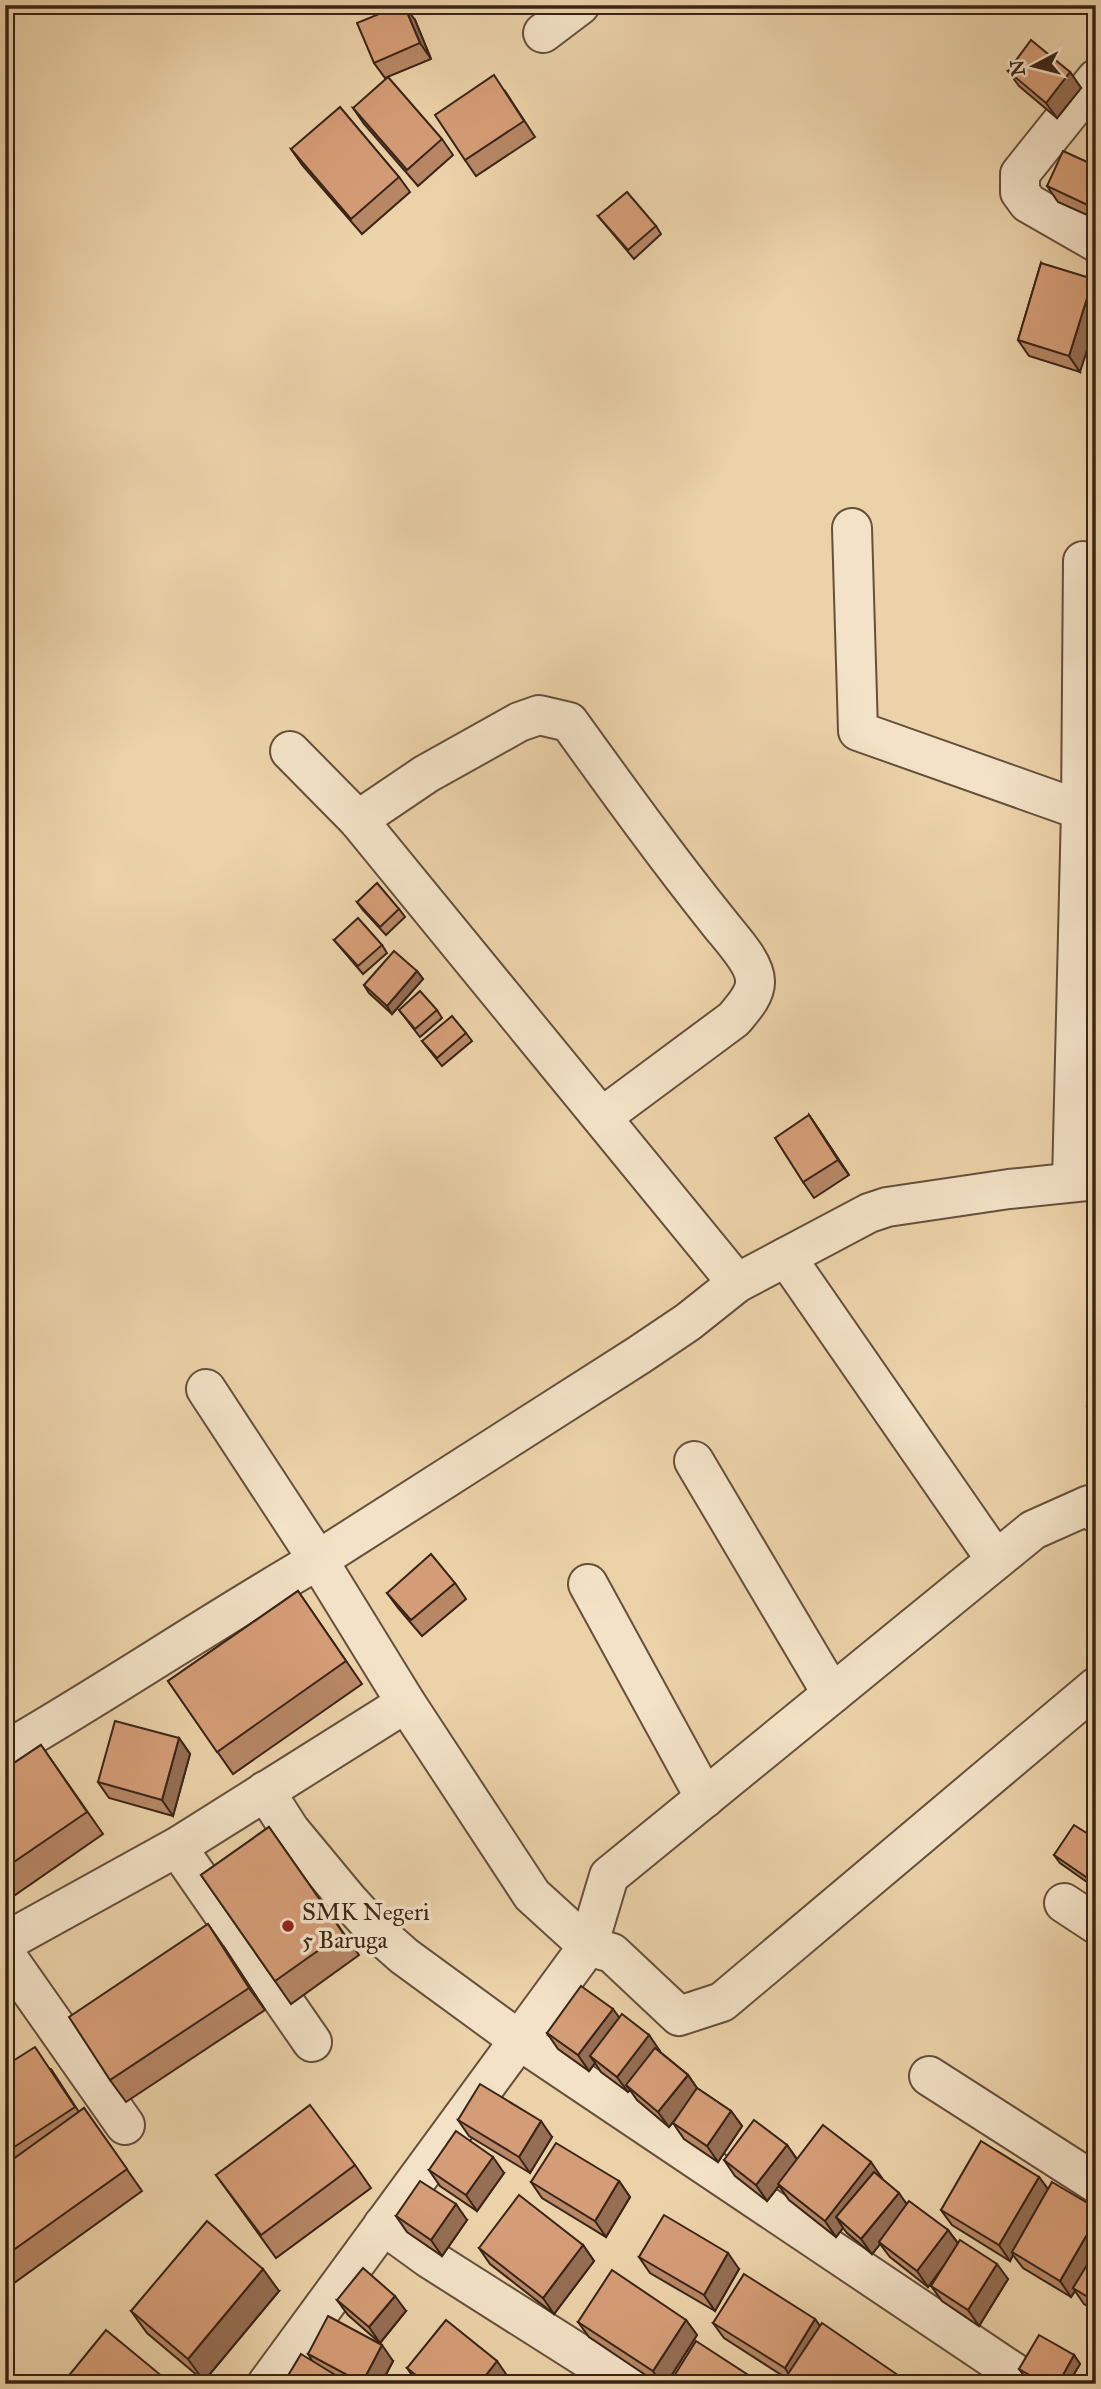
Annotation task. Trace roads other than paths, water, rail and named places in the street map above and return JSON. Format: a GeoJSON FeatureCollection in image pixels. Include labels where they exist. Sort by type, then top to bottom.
{"type":"FeatureCollection","features":[{"type":"Feature","properties":{"kind":"street"},"geometry":{"type":"LineString","coordinates":[[544,33],[580,5]]}},
{"type":"Feature","properties":{"kind":"street"},"geometry":{"type":"LineString","coordinates":[[1096,79],[1020,174],[1020,192],[1028,203],[1096,242]]}},
{"type":"Feature","properties":{"kind":"street"},"geometry":{"type":"LineString","coordinates":[[852,528],[858,731],[1081,810]]}},
{"type":"Feature","properties":{"kind":"street"},"geometry":{"type":"LineString","coordinates":[[5,1751],[58,1721],[194,1633],[318,1560],[639,1355],[688,1322],[737,1283],[852,1221],[887,1207],[1084,1181],[1081,810],[1083,561]]}},
{"type":"Feature","properties":{"kind":"street"},"geometry":{"type":"LineString","coordinates":[[358,820],[426,774],[519,722],[539,715],[569,722],[666,857],[738,947],[752,968],[755,983],[748,1002],[734,1019],[602,1117]]}},
{"type":"Feature","properties":{"kind":"street"},"geometry":{"type":"LineString","coordinates":[[289,751],[358,820],[737,1283]]}},
{"type":"Feature","properties":{"kind":"street"},"geometry":{"type":"LineString","coordinates":[[786,1257],[996,1560]]}},
{"type":"Feature","properties":{"kind":"street"},"geometry":{"type":"LineString","coordinates":[[206,1389],[532,1895],[588,1945],[612,1953],[680,2016],[722,2002],[1096,1687]]}},
{"type":"Feature","properties":{"kind":"street"},"geometry":{"type":"LineString","coordinates":[[694,1461],[832,1694]]}},
{"type":"Feature","properties":{"kind":"street"},"geometry":{"type":"LineString","coordinates":[[267,2384],[588,1945],[609,1876],[1033,1530],[1089,1505],[1096,1513]]}},
{"type":"Feature","properties":{"kind":"street"},"geometry":{"type":"LineString","coordinates":[[588,1584],[705,1798]]}},
{"type":"Feature","properties":{"kind":"street"},"geometry":{"type":"LineString","coordinates":[[5,1942],[177,1847],[406,1703]]}},
{"type":"Feature","properties":{"kind":"street"},"geometry":{"type":"LineString","coordinates":[[265,1791],[313,1859],[378,1933],[414,1963],[519,2040],[1031,2384]]}},
{"type":"Feature","properties":{"kind":"street"},"geometry":{"type":"LineString","coordinates":[[177,1847],[312,2042]]}},
{"type":"Feature","properties":{"kind":"street"},"geometry":{"type":"LineString","coordinates":[[1064,1903],[1096,1924]]}},
{"type":"Feature","properties":{"kind":"street"},"geometry":{"type":"LineString","coordinates":[[5,1954],[124,2125]]}},
{"type":"Feature","properties":{"kind":"street"},"geometry":{"type":"LineString","coordinates":[[929,2076],[1096,2183]]}},
{"type":"Feature","properties":{"kind":"street"},"geometry":{"type":"LineString","coordinates":[[383,2225],[430,2259],[627,2384]]}},
{"type":"Feature","properties":{"kind":"place","name":"SMK Negeri 5 Baruga"},"geometry":{"type":"Point","coordinates":[288,1926]}}]}
